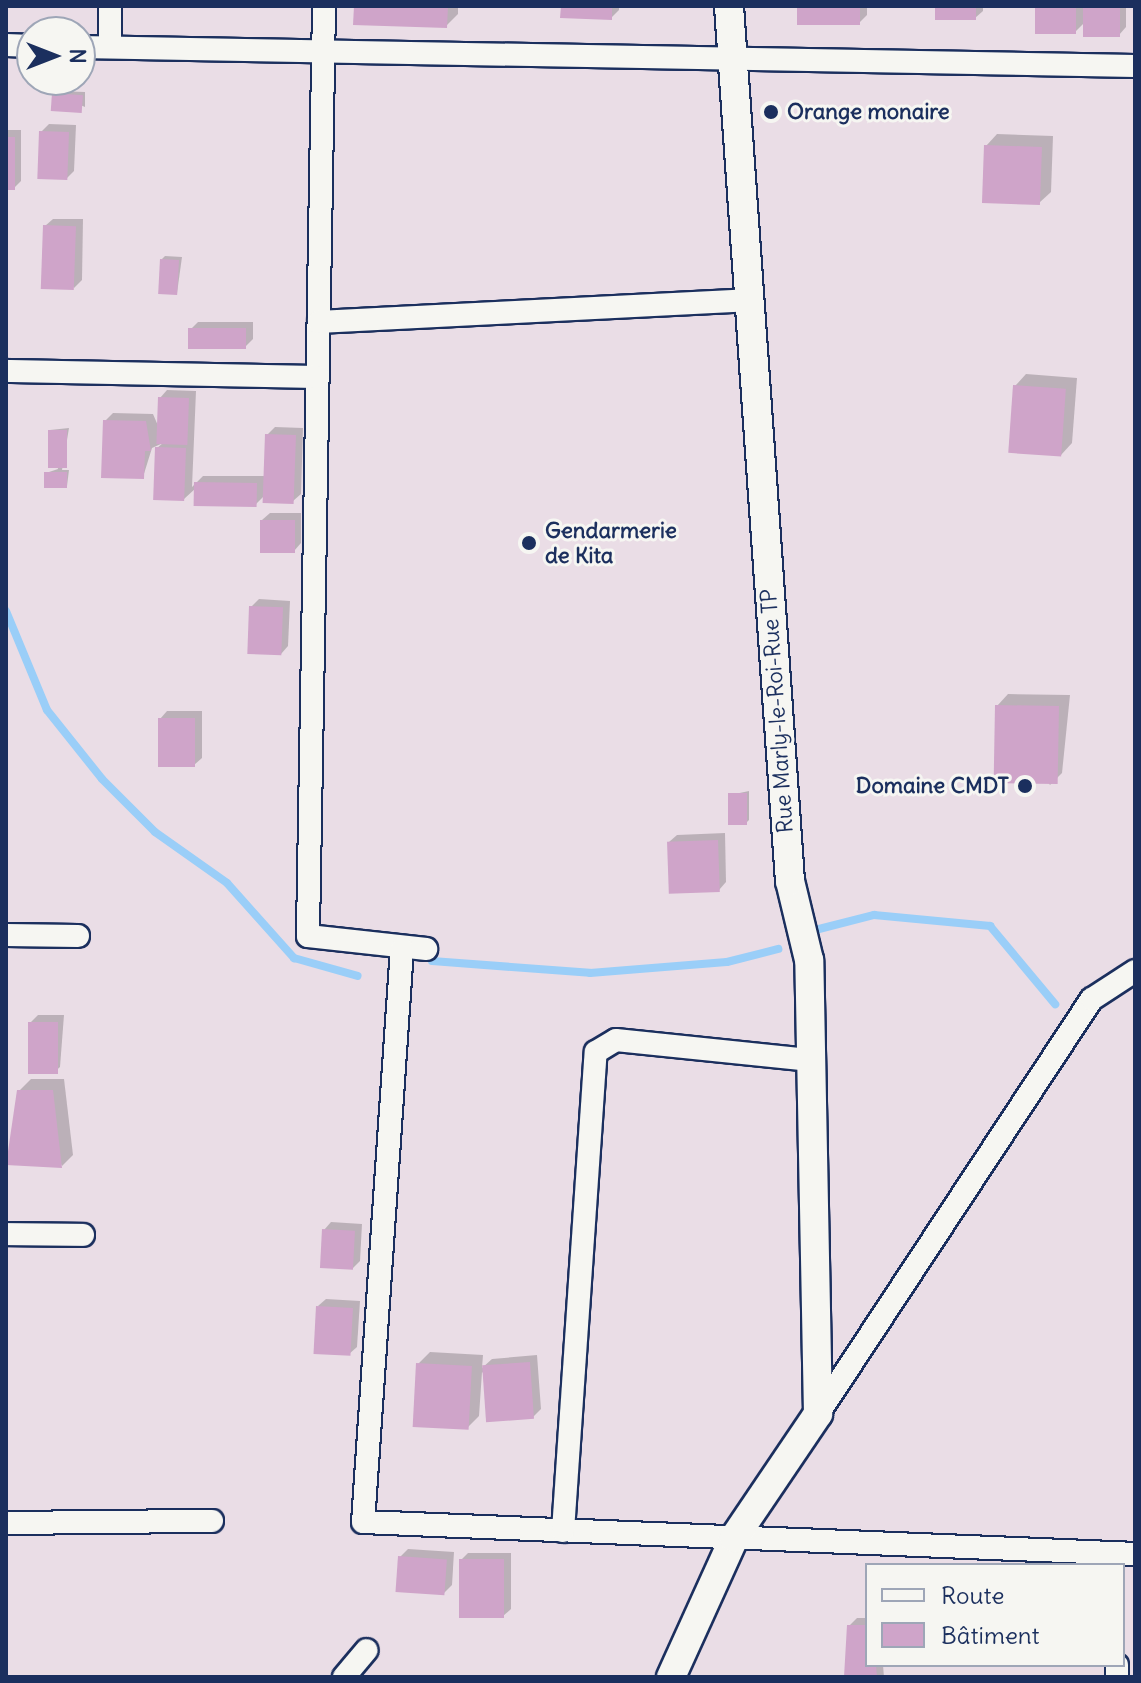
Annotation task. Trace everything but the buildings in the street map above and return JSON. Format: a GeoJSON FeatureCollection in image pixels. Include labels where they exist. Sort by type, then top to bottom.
{"type":"FeatureCollection","features":[{"type":"Feature","properties":{"kind":"street"},"geometry":{"type":"LineString","coordinates":[[110,6],[110,47]]}},
{"type":"Feature","properties":{"kind":"street"},"geometry":{"type":"LineString","coordinates":[[324,6],[308,936],[402,949],[426,949]]}},
{"type":"Feature","properties":{"kind":"street","name":"Rue Marly-le-Roi-Rue TP"},"geometry":{"type":"LineString","coordinates":[[729,6],[746,300],[790,881],[809,960],[818,1414]]}},
{"type":"Feature","properties":{"kind":"street"},"geometry":{"type":"LineString","coordinates":[[96,47],[1135,66]]}},
{"type":"Feature","properties":{"kind":"street"},"geometry":{"type":"LineString","coordinates":[[319,322],[746,300]]}},
{"type":"Feature","properties":{"kind":"street"},"geometry":{"type":"LineString","coordinates":[[6,371],[318,377]]}},
{"type":"Feature","properties":{"kind":"street"},"geometry":{"type":"LineString","coordinates":[[6,935],[78,936]]}},
{"type":"Feature","properties":{"kind":"street"},"geometry":{"type":"LineString","coordinates":[[402,949],[363,1522],[1126,1558]]}},
{"type":"Feature","properties":{"kind":"street"},"geometry":{"type":"LineString","coordinates":[[671,1677],[734,1538],[1092,999],[1135,971]]}},
{"type":"Feature","properties":{"kind":"street"},"geometry":{"type":"LineString","coordinates":[[563,1531],[596,1052],[616,1040],[811,1060]]}},
{"type":"Feature","properties":{"kind":"street"},"geometry":{"type":"LineString","coordinates":[[6,1234],[83,1235]]}},
{"type":"Feature","properties":{"kind":"street"},"geometry":{"type":"LineString","coordinates":[[6,1523],[212,1521]]}},
{"type":"Feature","properties":{"kind":"street"},"geometry":{"type":"LineString","coordinates":[[344,1677],[367,1650]]}},
{"type":"Feature","properties":{"kind":"waterway"},"geometry":{"type":"LineString","coordinates":[[6,611],[47,710],[102,779],[155,832],[227,883],[294,958],[358,976]]}},
{"type":"Feature","properties":{"kind":"waterway"},"geometry":{"type":"LineString","coordinates":[[819,929],[874,915],[990,926],[1055,1004]]}},
{"type":"Feature","properties":{"kind":"waterway"},"geometry":{"type":"LineString","coordinates":[[432,961],[590,973],[727,962],[778,949]]}},
{"type":"Feature","properties":{"kind":"place","name":"Orange monaire"},"geometry":{"type":"Point","coordinates":[771,112]}},
{"type":"Feature","properties":{"kind":"place","name":"Gendarmerie de Kita"},"geometry":{"type":"Point","coordinates":[529,543]}},
{"type":"Feature","properties":{"kind":"place","name":"Domaine CMDT"},"geometry":{"type":"Point","coordinates":[1025,786]}}]}
